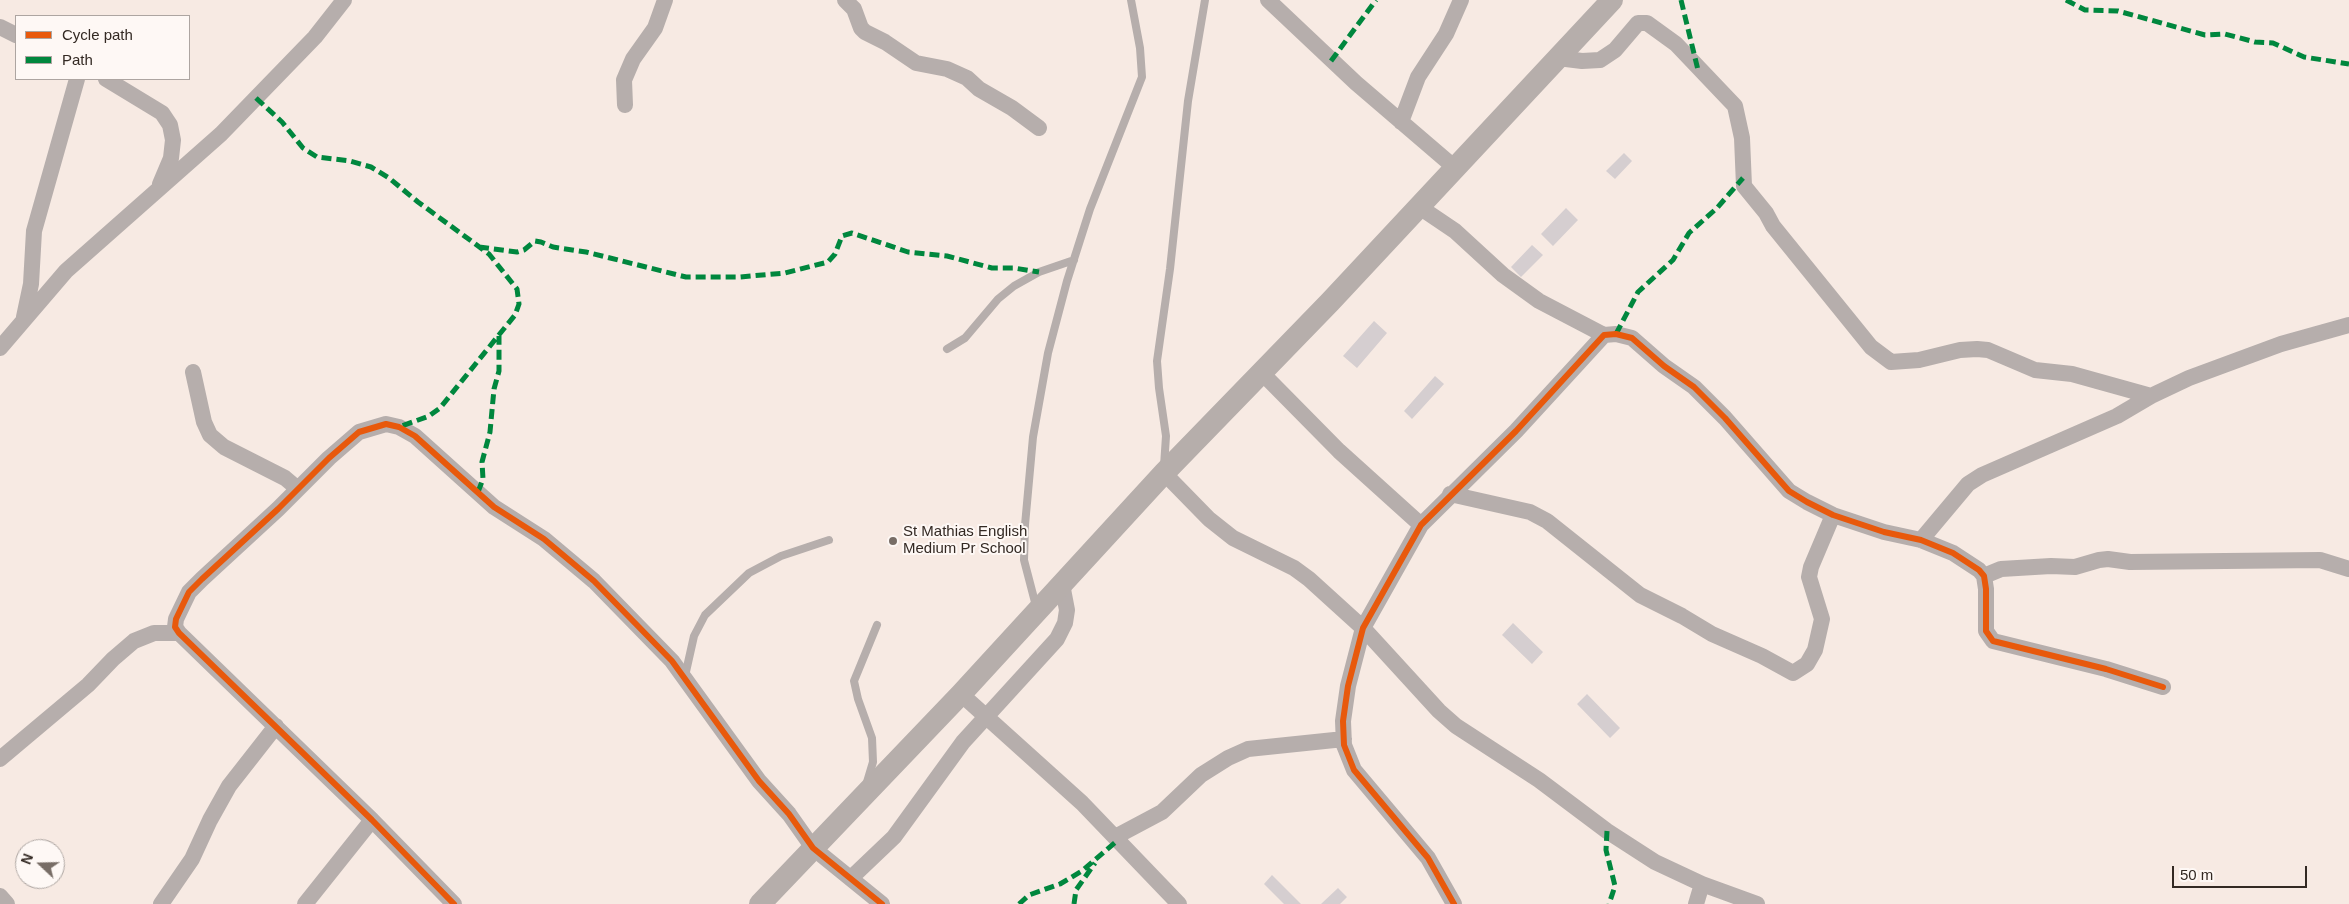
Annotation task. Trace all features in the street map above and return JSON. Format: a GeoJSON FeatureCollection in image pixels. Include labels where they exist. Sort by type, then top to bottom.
{"type":"FeatureCollection","features":[{"type":"Feature","properties":{"kind":"main road"},"geometry":{"type":"LineString","coordinates":[[760,904],[961,694],[1164,473],[1558,58],[1606,3]]}},
{"type":"Feature","properties":{"kind":"street"},"geometry":{"type":"LineString","coordinates":[[0,348],[66,271],[221,134],[315,37],[344,0]]}},
{"type":"Feature","properties":{"kind":"street"},"geometry":{"type":"LineString","coordinates":[[626,105],[624,80],[634,59],[655,28],[666,0]]}},
{"type":"Feature","properties":{"kind":"street"},"geometry":{"type":"LineString","coordinates":[[845,0],[854,9],[861,28],[865,32],[916,62],[946,69],[967,78],[979,89],[1012,108],[1039,128]]}},
{"type":"Feature","properties":{"kind":"street"},"geometry":{"type":"LineString","coordinates":[[1268,0],[1356,83],[1454,167]]}},
{"type":"Feature","properties":{"kind":"street"},"geometry":{"type":"LineString","coordinates":[[1401,122],[1418,77],[1446,34],[1460,0]]}},
{"type":"Feature","properties":{"kind":"street"},"geometry":{"type":"LineString","coordinates":[[1558,58],[1582,61],[1600,60],[1615,50],[1638,23],[1647,23],[1676,44],[1735,106],[1742,138],[1744,186],[1766,212],[1773,226],[1871,347],[1891,362],[1919,360],[1960,350],[1982,349],[2036,370],[2072,374],[2151,396]]}},
{"type":"Feature","properties":{"kind":"street"},"geometry":{"type":"LineString","coordinates":[[0,27],[15,34]]}},
{"type":"Feature","properties":{"kind":"street"},"geometry":{"type":"LineString","coordinates":[[24,319],[30,284],[34,231],[77,80]]}},
{"type":"Feature","properties":{"kind":"street"},"geometry":{"type":"LineString","coordinates":[[108,80],[162,113],[170,125],[173,140],[171,158],[158,189]]}},
{"type":"Feature","properties":{"kind":"street"},"geometry":{"type":"LineString","coordinates":[[1418,206],[1456,231],[1503,275],[1539,301],[1604,335],[1616,334],[1632,338],[1706,398],[1789,491],[1833,514],[1884,532],[1921,540],[1953,554],[1979,570],[1984,576],[1986,589],[1986,631],[1993,641],[2106,669],[2163,687]]}},
{"type":"Feature","properties":{"kind":"street"},"geometry":{"type":"LineString","coordinates":[[1921,540],[1968,484],[1982,475],[2117,416],[2151,396],[2189,378],[2281,344],[2349,325]]}},
{"type":"Feature","properties":{"kind":"street"},"geometry":{"type":"LineString","coordinates":[[1454,904],[1428,858],[1354,770],[1344,738],[1343,721],[1348,686],[1362,628],[1421,525],[1450,494],[1516,431],[1604,335]]}},
{"type":"Feature","properties":{"kind":"street"},"geometry":{"type":"LineString","coordinates":[[193,372],[204,422],[210,436],[224,447],[277,474],[298,489]]}},
{"type":"Feature","properties":{"kind":"street"},"geometry":{"type":"LineString","coordinates":[[1261,372],[1326,438],[1421,525]]}},
{"type":"Feature","properties":{"kind":"street"},"geometry":{"type":"LineString","coordinates":[[454,904],[372,820],[178,633],[176,620],[189,592],[359,432],[386,424],[399,427],[415,436],[494,507],[544,539],[594,581],[672,660],[759,781],[788,814],[813,848],[882,904]]}},
{"type":"Feature","properties":{"kind":"street"},"geometry":{"type":"LineString","coordinates":[[1164,473],[1209,519],[1233,538],[1294,568],[1362,628],[1439,711],[1456,726],[1539,780],[1606,831],[1655,862],[1702,884],[1757,904]]}},
{"type":"Feature","properties":{"kind":"street"},"geometry":{"type":"LineString","coordinates":[[1450,494],[1530,512],[1554,526],[1640,595],[1682,616],[1712,634],[1762,656],[1793,673],[1812,658],[1815,650],[1822,619],[1809,577],[1811,567],[1833,514]]}},
{"type":"Feature","properties":{"kind":"street"},"geometry":{"type":"LineString","coordinates":[[1984,576],[2001,569],[2051,566],[2075,567],[2108,559],[2130,562],[2320,560],[2349,569]]}},
{"type":"Feature","properties":{"kind":"street"},"geometry":{"type":"LineString","coordinates":[[851,878],[894,837],[963,742],[1057,639],[1065,623],[1067,610],[1062,584]]}},
{"type":"Feature","properties":{"kind":"street"},"geometry":{"type":"LineString","coordinates":[[0,759],[88,685],[113,659],[134,642],[154,632],[178,633]]}},
{"type":"Feature","properties":{"kind":"street"},"geometry":{"type":"LineString","coordinates":[[961,694],[1082,803],[1179,904]]}},
{"type":"Feature","properties":{"kind":"street"},"geometry":{"type":"LineString","coordinates":[[161,904],[192,858],[229,786],[276,726]]}},
{"type":"Feature","properties":{"kind":"street"},"geometry":{"type":"LineString","coordinates":[[1115,837],[1162,812],[1201,775],[1228,758],[1248,749],[1344,738]]}},
{"type":"Feature","properties":{"kind":"street"},"geometry":{"type":"LineString","coordinates":[[304,904],[372,820]]}},
{"type":"Feature","properties":{"kind":"street"},"geometry":{"type":"LineString","coordinates":[[1696,904],[1702,884]]}},
{"type":"Feature","properties":{"kind":"street"},"geometry":{"type":"LineString","coordinates":[[0,896],[7,904]]}},
{"type":"Feature","properties":{"kind":"lane"},"geometry":{"type":"LineString","coordinates":[[1038,610],[1024,560],[1025,525],[1033,437],[1048,353],[1074,260],[1090,208],[1142,77],[1140,48],[1130,0]]}},
{"type":"Feature","properties":{"kind":"lane"},"geometry":{"type":"LineString","coordinates":[[1164,473],[1166,436],[1157,361],[1170,269],[1188,101],[1205,0]]}},
{"type":"Feature","properties":{"kind":"lane"},"geometry":{"type":"LineString","coordinates":[[946,349],[965,338],[998,299],[1014,286],[1039,272],[1074,260]]}},
{"type":"Feature","properties":{"kind":"lane"},"geometry":{"type":"LineString","coordinates":[[685,677],[694,636],[706,615],[748,573],[781,556],[829,540]]}},
{"type":"Feature","properties":{"kind":"lane"},"geometry":{"type":"LineString","coordinates":[[863,796],[873,762],[872,738],[858,699],[854,681],[877,625]]}},
{"type":"Feature","properties":{"kind":"building"},"geometry":{"type":"Polygon","coordinates":[[[1624,153],[1632,161],[1615,179],[1606,171],[1624,153]]]}},
{"type":"Feature","properties":{"kind":"building"},"geometry":{"type":"Polygon","coordinates":[[[1566,208],[1578,220],[1553,246],[1541,234],[1566,208]]]}},
{"type":"Feature","properties":{"kind":"building"},"geometry":{"type":"Polygon","coordinates":[[[1532,245],[1543,255],[1521,277],[1511,267],[1532,245]]]}},
{"type":"Feature","properties":{"kind":"building"},"geometry":{"type":"Polygon","coordinates":[[[1374,321],[1387,333],[1357,368],[1343,356],[1374,321]]]}},
{"type":"Feature","properties":{"kind":"building"},"geometry":{"type":"Polygon","coordinates":[[[1435,376],[1444,384],[1412,419],[1404,411],[1435,376]]]}},
{"type":"Feature","properties":{"kind":"building"},"geometry":{"type":"Polygon","coordinates":[[[1513,623],[1543,652],[1532,664],[1502,635],[1513,623]]]}},
{"type":"Feature","properties":{"kind":"building"},"geometry":{"type":"Polygon","coordinates":[[[1587,694],[1620,728],[1610,738],[1577,704],[1587,694]]]}},
{"type":"Feature","properties":{"kind":"building"},"geometry":{"type":"Polygon","coordinates":[[[1272,875],[1301,904],[1284,904],[1264,884],[1272,875]]]}},
{"type":"Feature","properties":{"kind":"building"},"geometry":{"type":"Polygon","coordinates":[[[1338,888],[1347,897],[1340,904],[1321,904],[1338,888]]]}},
{"type":"Feature","properties":{"kind":"marked path"},"geometry":{"type":"LineString","coordinates":[[1331,61],[1376,0]]}},
{"type":"Feature","properties":{"kind":"marked path"},"geometry":{"type":"LineString","coordinates":[[1681,0],[1698,70]]}},
{"type":"Feature","properties":{"kind":"marked path"},"geometry":{"type":"LineString","coordinates":[[2066,0],[2085,10],[2118,11],[2205,35],[2225,34],[2255,42],[2273,43],[2304,57],[2349,64]]}},
{"type":"Feature","properties":{"kind":"marked path"},"geometry":{"type":"LineString","coordinates":[[256,98],[282,122],[303,148],[317,157],[350,161],[371,167],[389,178],[418,202],[489,254],[517,289],[519,304],[515,315],[440,408],[429,416],[399,427]]}},
{"type":"Feature","properties":{"kind":"marked path"},"geometry":{"type":"LineString","coordinates":[[1616,334],[1638,292],[1673,260],[1689,233],[1717,208],[1743,178]]}},
{"type":"Feature","properties":{"kind":"marked path"},"geometry":{"type":"LineString","coordinates":[[479,247],[517,252],[524,250],[535,241],[553,247],[586,252],[686,277],[740,277],[785,273],[828,262],[835,254],[842,236],[852,233],[908,252],[947,256],[992,268],[1014,268],[1039,272]]}},
{"type":"Feature","properties":{"kind":"marked path"},"geometry":{"type":"LineString","coordinates":[[478,492],[483,479],[482,462],[490,432],[494,389],[499,371],[499,336]]}},
{"type":"Feature","properties":{"kind":"marked path"},"geometry":{"type":"LineString","coordinates":[[1607,831],[1606,850],[1615,886],[1609,904]]}},
{"type":"Feature","properties":{"kind":"marked path"},"geometry":{"type":"LineString","coordinates":[[1019,904],[1029,895],[1060,884],[1082,871],[1118,840]]}},
{"type":"Feature","properties":{"kind":"marked path"},"geometry":{"type":"LineString","coordinates":[[1074,904],[1076,890],[1095,863]]}},
{"type":"Feature","properties":{"kind":"cycle path"},"geometry":{"type":"LineString","coordinates":[[1454,904],[1428,858],[1354,770],[1344,745],[1343,721],[1348,686],[1363,628],[1421,525],[1516,431],[1604,335],[1616,334],[1632,338],[1664,366],[1694,387],[1725,418],[1789,491],[1833,515],[1884,532],[1921,540],[1953,553],[1979,570],[1984,576],[1986,589],[1986,631],[1993,641],[2106,669],[2163,687]]}},
{"type":"Feature","properties":{"kind":"cycle path"},"geometry":{"type":"LineString","coordinates":[[454,904],[372,820],[175,627],[176,619],[189,592],[202,579],[278,509],[329,458],[359,432],[386,424],[399,427],[415,436],[494,507],[544,539],[594,581],[672,661],[759,781],[789,814],[813,848],[882,904]]}},
{"type":"Feature","properties":{"kind":"place","name":"St Mathias English Medium Pr School"},"geometry":{"type":"Point","coordinates":[893,541]}}]}
